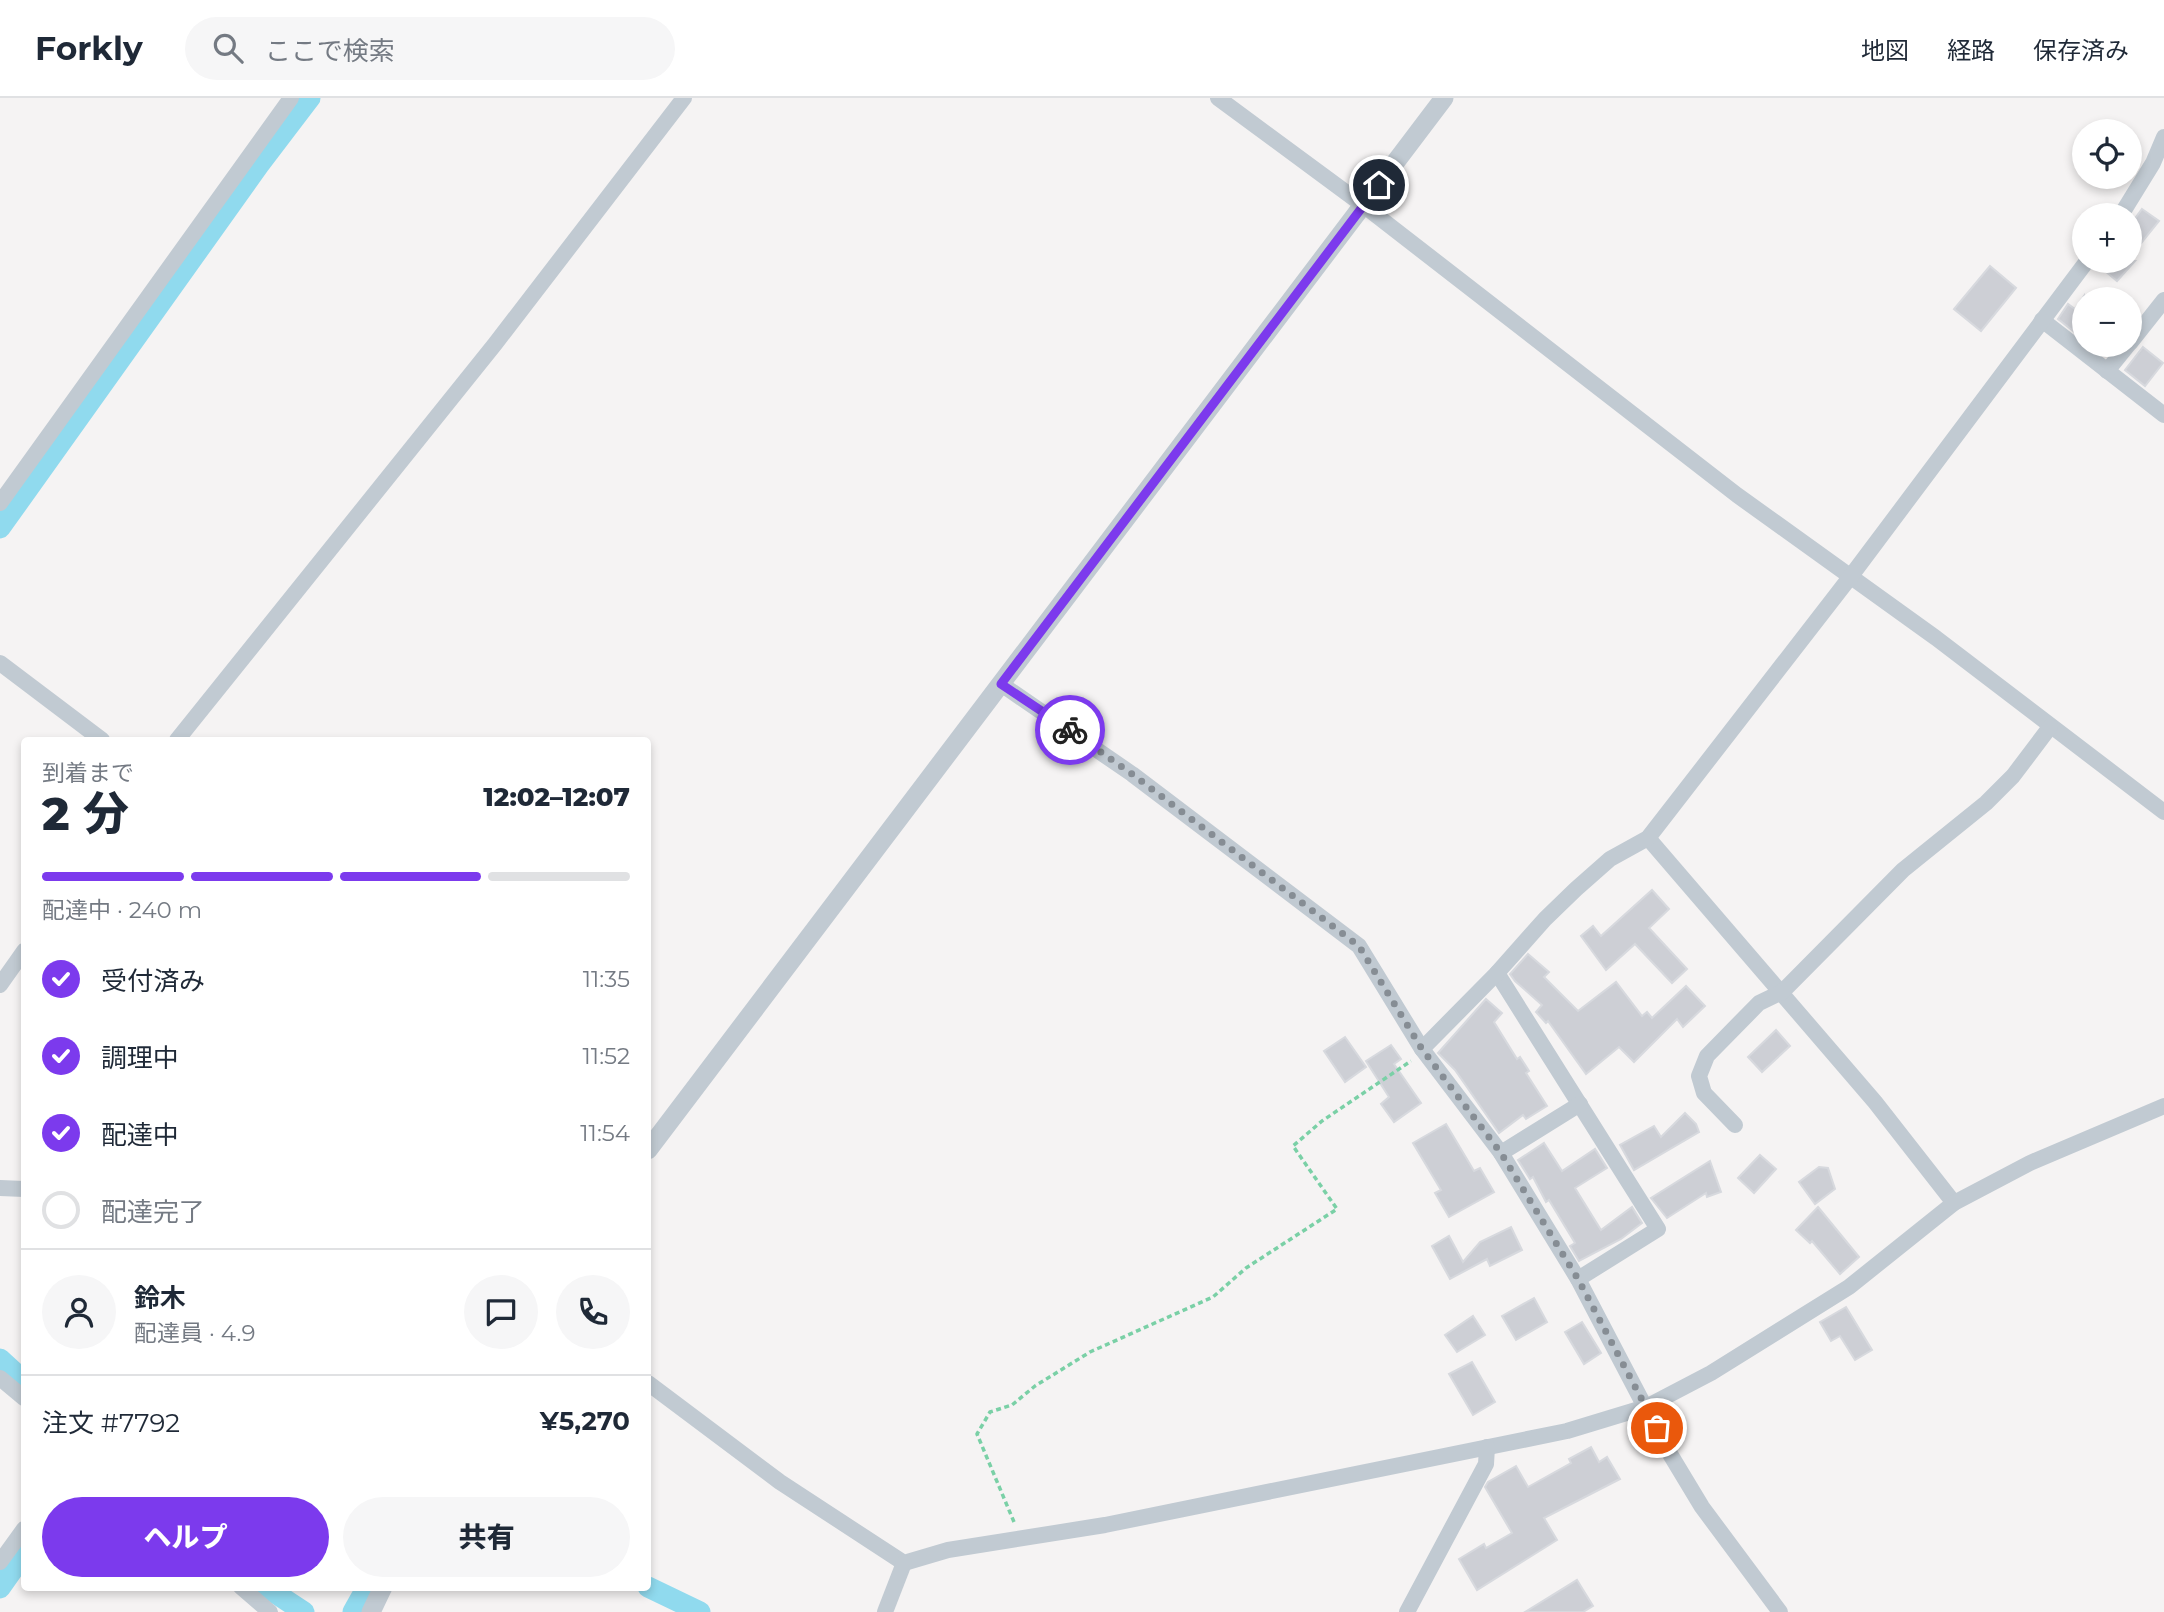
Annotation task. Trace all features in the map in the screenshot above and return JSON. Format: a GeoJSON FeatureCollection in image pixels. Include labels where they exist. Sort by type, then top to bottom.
{"type":"FeatureCollection","features":[{"type":"Feature","properties":{"kind":"street"},"geometry":{"type":"LineString","coordinates":[[0,503],[291,98]]}},
{"type":"Feature","properties":{"kind":"street"},"geometry":{"type":"LineString","coordinates":[[179,737],[495,344],[684,98]]}},
{"type":"Feature","properties":{"kind":"street"},"geometry":{"type":"LineString","coordinates":[[1218,98],[1363,205],[1737,495],[1936,638],[2164,812]]}},
{"type":"Feature","properties":{"kind":"street"},"geometry":{"type":"LineString","coordinates":[[651,1146],[1444,98]]}},
{"type":"Feature","properties":{"kind":"street"},"geometry":{"type":"LineString","coordinates":[[2130,203],[2159,167],[2164,137]]}},
{"type":"Feature","properties":{"kind":"street"},"geometry":{"type":"LineString","coordinates":[[1422,1049],[1576,889],[1610,859],[1648,838],[1851,576],[2078,273]]}},
{"type":"Feature","properties":{"kind":"street"},"geometry":{"type":"LineString","coordinates":[[2142,328],[2164,300]]}},
{"type":"Feature","properties":{"kind":"street"},"geometry":{"type":"LineString","coordinates":[[2042,320],[2164,415]]}},
{"type":"Feature","properties":{"kind":"street"},"geometry":{"type":"LineString","coordinates":[[2108,371],[2119,357]]}},
{"type":"Feature","properties":{"kind":"street"},"geometry":{"type":"LineString","coordinates":[[0,663],[98,737]]}},
{"type":"Feature","properties":{"kind":"street"},"geometry":{"type":"LineString","coordinates":[[1001,684],[1132,774],[1359,946],[1422,1049],[1501,1153],[1578,1279],[1667,1449],[1702,1507],[1780,1612]]}},
{"type":"Feature","properties":{"kind":"street"},"geometry":{"type":"LineString","coordinates":[[1735,1125],[1704,1093],[1699,1076],[1707,1056],[1759,1003],[1782,992],[1903,870],[1986,803],[2013,776],[2050,727]]}},
{"type":"Feature","properties":{"kind":"street"},"geometry":{"type":"LineString","coordinates":[[1648,838],[1875,1102],[1954,1203]]}},
{"type":"Feature","properties":{"kind":"street"},"geometry":{"type":"LineString","coordinates":[[0,985],[21,955]]}},
{"type":"Feature","properties":{"kind":"street"},"geometry":{"type":"LineString","coordinates":[[1497,973],[1658,1229],[1578,1279]]}},
{"type":"Feature","properties":{"kind":"street"},"geometry":{"type":"LineString","coordinates":[[1501,1153],[1580,1104]]}},
{"type":"Feature","properties":{"kind":"street"},"geometry":{"type":"LineString","coordinates":[[651,1385],[780,1482],[904,1563],[948,1550],[1105,1525],[1567,1431],[1646,1407],[1711,1373],[1849,1287],[1954,1203],[2030,1163],[2164,1106]]}},
{"type":"Feature","properties":{"kind":"street"},"geometry":{"type":"LineString","coordinates":[[0,1188],[21,1189]]}},
{"type":"Feature","properties":{"kind":"street"},"geometry":{"type":"LineString","coordinates":[[0,1378],[21,1396]]}},
{"type":"Feature","properties":{"kind":"street"},"geometry":{"type":"LineString","coordinates":[[1407,1612],[1486,1464],[1487,1447]]}},
{"type":"Feature","properties":{"kind":"street"},"geometry":{"type":"LineString","coordinates":[[0,1562],[21,1533]]}},
{"type":"Feature","properties":{"kind":"street"},"geometry":{"type":"LineString","coordinates":[[885,1612],[904,1563]]}},
{"type":"Feature","properties":{"kind":"street"},"geometry":{"type":"LineString","coordinates":[[246,1591],[270,1612]]}},
{"type":"Feature","properties":{"kind":"street"},"geometry":{"type":"LineString","coordinates":[[371,1612],[381,1591]]}},
{"type":"Feature","properties":{"kind":"path"},"geometry":{"type":"LineString","coordinates":[[1020,1538],[977,1434],[990,1412],[1012,1405],[1035,1386],[1090,1352],[1213,1297],[1246,1268],[1337,1209],[1293,1146],[1322,1121],[1405,1067],[1422,1049]]}},
{"type":"Feature","properties":{"kind":"building"},"geometry":{"type":"Polygon","coordinates":[[[2142,209],[2159,221],[2142,242],[2142,209]]]}},
{"type":"Feature","properties":{"kind":"building"},"geometry":{"type":"Polygon","coordinates":[[[1990,266],[2016,288],[1981,331],[1954,309],[1990,266]]]}},
{"type":"Feature","properties":{"kind":"building"},"geometry":{"type":"Polygon","coordinates":[[[2107,273],[2124,273],[2117,281],[2107,273]]]}},
{"type":"Feature","properties":{"kind":"building"},"geometry":{"type":"Polygon","coordinates":[[[2068,304],[2072,307],[2072,330],[2058,319],[2068,304]]]}},
{"type":"Feature","properties":{"kind":"building"},"geometry":{"type":"Polygon","coordinates":[[[2142,348],[2163,363],[2145,386],[2125,370],[2135,357],[2142,357],[2142,348]]]}},
{"type":"Feature","properties":{"kind":"building"},"geometry":{"type":"Polygon","coordinates":[[[1652,890],[1669,909],[1649,928],[1687,969],[1672,983],[1635,944],[1606,970],[1581,936],[1593,926],[1601,936],[1652,890]]]}},
{"type":"Feature","properties":{"kind":"building"},"geometry":{"type":"Polygon","coordinates":[[[1528,954],[1549,972],[1544,977],[1578,1011],[1616,982],[1642,1016],[1647,1012],[1652,1018],[1686,986],[1705,1006],[1683,1027],[1677,1019],[1634,1062],[1619,1047],[1586,1074],[1548,1021],[1546,1023],[1536,1012],[1542,1005],[1510,974],[1528,954]]]}},
{"type":"Feature","properties":{"kind":"building"},"geometry":{"type":"Polygon","coordinates":[[[1486,999],[1502,1013],[1494,1022],[1517,1059],[1520,1057],[1529,1071],[1526,1073],[1547,1106],[1526,1119],[1523,1115],[1499,1133],[1455,1070],[1438,1053],[1486,999]]]}},
{"type":"Feature","properties":{"kind":"building"},"geometry":{"type":"Polygon","coordinates":[[[1776,1030],[1790,1046],[1762,1072],[1748,1057],[1776,1030]]]}},
{"type":"Feature","properties":{"kind":"building"},"geometry":{"type":"Polygon","coordinates":[[[1345,1037],[1366,1067],[1345,1082],[1324,1051],[1345,1037]]]}},
{"type":"Feature","properties":{"kind":"building"},"geometry":{"type":"Polygon","coordinates":[[[1391,1045],[1401,1059],[1394,1064],[1421,1103],[1394,1122],[1381,1104],[1389,1097],[1366,1061],[1391,1045]]]}},
{"type":"Feature","properties":{"kind":"building"},"geometry":{"type":"Polygon","coordinates":[[[1685,1113],[1696,1124],[1699,1132],[1634,1170],[1620,1145],[1654,1126],[1661,1137],[1685,1113]]]}},
{"type":"Feature","properties":{"kind":"building"},"geometry":{"type":"Polygon","coordinates":[[[1446,1124],[1474,1171],[1480,1168],[1494,1192],[1449,1217],[1435,1193],[1441,1190],[1413,1143],[1446,1124]]]}},
{"type":"Feature","properties":{"kind":"building"},"geometry":{"type":"Polygon","coordinates":[[[1544,1143],[1562,1171],[1595,1149],[1607,1168],[1575,1188],[1601,1230],[1632,1207],[1642,1223],[1621,1239],[1579,1261],[1570,1246],[1575,1243],[1549,1200],[1546,1202],[1533,1177],[1530,1179],[1518,1160],[1544,1143]]]}},
{"type":"Feature","properties":{"kind":"building"},"geometry":{"type":"Polygon","coordinates":[[[1760,1155],[1776,1169],[1754,1193],[1738,1178],[1760,1155]]]}},
{"type":"Feature","properties":{"kind":"building"},"geometry":{"type":"Polygon","coordinates":[[[1710,1161],[1721,1192],[1707,1197],[1706,1193],[1667,1218],[1651,1198],[1710,1161]]]}},
{"type":"Feature","properties":{"kind":"building"},"geometry":{"type":"Polygon","coordinates":[[[1819,1167],[1828,1168],[1835,1189],[1815,1204],[1799,1182],[1819,1167]]]}},
{"type":"Feature","properties":{"kind":"building"},"geometry":{"type":"Polygon","coordinates":[[[1818,1207],[1859,1257],[1840,1274],[1812,1241],[1810,1243],[1796,1230],[1818,1207]]]}},
{"type":"Feature","properties":{"kind":"building"},"geometry":{"type":"Polygon","coordinates":[[[1511,1227],[1522,1250],[1490,1266],[1487,1259],[1450,1279],[1432,1246],[1449,1236],[1463,1262],[1480,1242],[1511,1227]]]}},
{"type":"Feature","properties":{"kind":"building"},"geometry":{"type":"Polygon","coordinates":[[[1534,1298],[1547,1322],[1516,1340],[1502,1316],[1534,1298]]]}},
{"type":"Feature","properties":{"kind":"building"},"geometry":{"type":"Polygon","coordinates":[[[1846,1307],[1872,1350],[1855,1360],[1840,1336],[1831,1341],[1820,1322],[1846,1307]]]}},
{"type":"Feature","properties":{"kind":"building"},"geometry":{"type":"Polygon","coordinates":[[[1473,1316],[1485,1335],[1457,1352],[1445,1335],[1473,1316]]]}},
{"type":"Feature","properties":{"kind":"building"},"geometry":{"type":"Polygon","coordinates":[[[1582,1322],[1601,1353],[1584,1364],[1565,1332],[1582,1322]]]}},
{"type":"Feature","properties":{"kind":"building"},"geometry":{"type":"Polygon","coordinates":[[[1472,1362],[1495,1402],[1473,1415],[1449,1374],[1472,1362]]]}},
{"type":"Feature","properties":{"kind":"building"},"geometry":{"type":"Polygon","coordinates":[[[1591,1447],[1599,1462],[1607,1457],[1620,1479],[1544,1518],[1557,1540],[1477,1590],[1459,1559],[1484,1544],[1486,1548],[1512,1533],[1485,1487],[1488,1482],[1516,1466],[1528,1487],[1571,1463],[1569,1459],[1591,1447]]]}},
{"type":"Feature","properties":{"kind":"building"},"geometry":{"type":"Polygon","coordinates":[[[1577,1580],[1593,1606],[1583,1612],[1525,1612],[1577,1580]]]}},
{"type":"Feature","properties":{"kind":"waterway"},"geometry":{"type":"LineString","coordinates":[[0,528],[259,165],[310,98]]}},
{"type":"Feature","properties":{"kind":"waterway"},"geometry":{"type":"LineString","coordinates":[[0,1359],[21,1378]]}},
{"type":"Feature","properties":{"kind":"waterway"},"geometry":{"type":"LineString","coordinates":[[0,1588],[21,1558]]}},
{"type":"Feature","properties":{"kind":"waterway"},"geometry":{"type":"LineString","coordinates":[[651,1588],[700,1612]]}},
{"type":"Feature","properties":{"kind":"waterway"},"geometry":{"type":"LineString","coordinates":[[272,1591],[304,1612]]}},
{"type":"Feature","properties":{"kind":"waterway"},"geometry":{"type":"LineString","coordinates":[[353,1612],[365,1591]]}},
{"type":"Feature","properties":{"kind":"way so far"},"geometry":{"type":"LineString","coordinates":[[1070,730],[1359,946],[1422,1049],[1501,1153],[1578,1279],[1657,1428]]}},
{"type":"Feature","properties":{"kind":"route"},"geometry":{"type":"LineString","coordinates":[[1070,730],[1001,684],[1379,185]]}}]}
